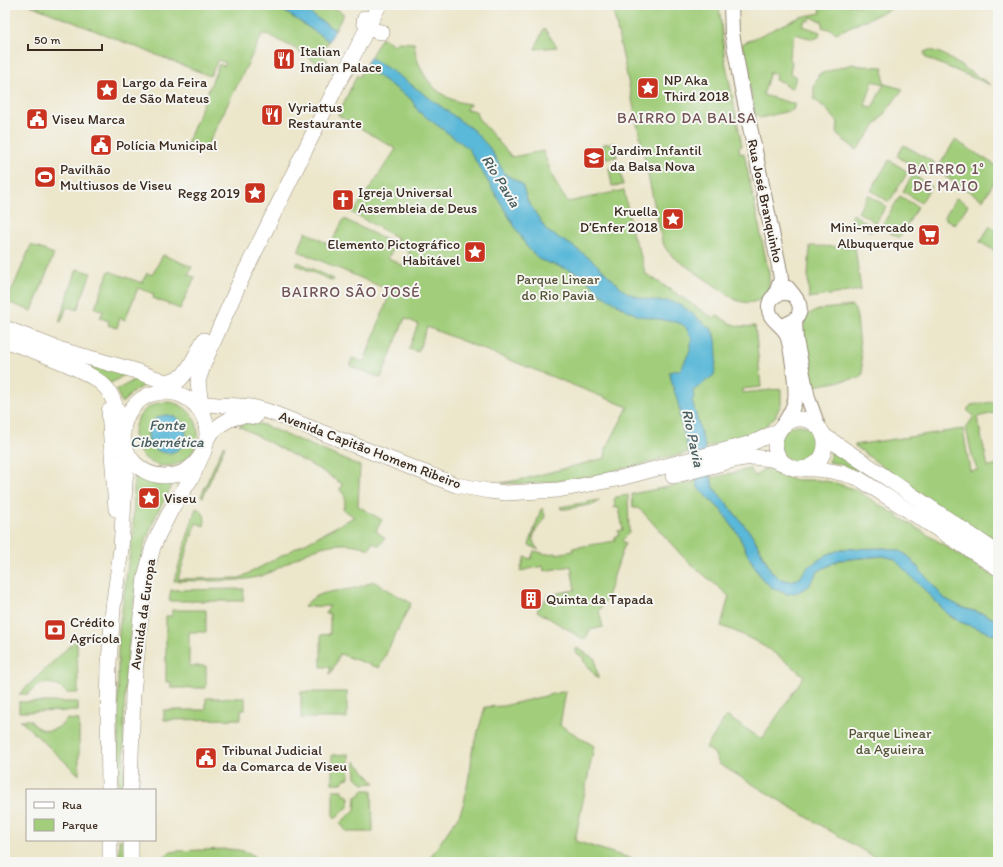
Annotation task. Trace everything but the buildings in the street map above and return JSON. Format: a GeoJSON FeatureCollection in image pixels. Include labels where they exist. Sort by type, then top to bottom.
{"type":"FeatureCollection","features":[{"type":"Feature","properties":{"kind":"main road"},"geometry":{"type":"LineString","coordinates":[[365,26],[368,5]]}},
{"type":"Feature","properties":{"kind":"main road"},"geometry":{"type":"LineString","coordinates":[[365,26],[365,20],[372,5]]}},
{"type":"Feature","properties":{"kind":"main road"},"geometry":{"type":"LineString","coordinates":[[5,340],[72,367],[98,380],[108,390],[111,396],[125,444],[135,463],[147,472],[160,476],[173,475],[186,471],[196,463],[206,438],[197,403],[198,381],[201,371],[238,286],[365,26],[379,5]]}},
{"type":"Feature","properties":{"kind":"main road"},"geometry":{"type":"LineString","coordinates":[[365,26],[377,32],[382,32]]}},
{"type":"Feature","properties":{"kind":"main road"},"geometry":{"type":"LineString","coordinates":[[125,444],[124,423],[130,410],[140,400],[162,391],[183,376],[196,356],[212,324],[238,286]]}},
{"type":"Feature","properties":{"kind":"main road"},"geometry":{"type":"LineString","coordinates":[[5,328],[58,349],[168,382],[183,376]]}},
{"type":"Feature","properties":{"kind":"main road"},"geometry":{"type":"LineString","coordinates":[[201,371],[203,385],[208,392],[220,398],[252,407]]}},
{"type":"Feature","properties":{"kind":"main road"},"geometry":{"type":"LineString","coordinates":[[143,374],[158,383],[162,391]]}},
{"type":"Feature","properties":{"kind":"main road"},"geometry":{"type":"LineString","coordinates":[[98,380],[104,392],[109,410],[115,501],[121,540]]}},
{"type":"Feature","properties":{"kind":"main road"},"geometry":{"type":"LineString","coordinates":[[162,391],[182,395],[197,403]]}},
{"type":"Feature","properties":{"kind":"main road","name":"Avenida Capitão Homem Ribeiro"},"geometry":{"type":"LineString","coordinates":[[197,403],[252,407],[275,414],[439,478],[456,484],[489,491],[523,493],[558,490],[671,471]]}},
{"type":"Feature","properties":{"kind":"main road","name":"Avenida Capitão Homem Ribeiro"},"geometry":{"type":"LineString","coordinates":[[206,438],[226,421],[235,417],[250,416],[268,421],[456,494],[481,499],[510,502],[540,501],[617,489],[671,471],[737,454],[781,428]]}},
{"type":"Feature","properties":{"kind":"main road"},"geometry":{"type":"LineString","coordinates":[[820,431],[825,443],[824,450],[816,463],[809,467],[792,467],[781,460],[776,453],[775,438],[781,428],[790,420],[806,420],[998,553]]}},
{"type":"Feature","properties":{"kind":"main road","name":"Avenida da Europa"},"geometry":{"type":"LineString","coordinates":[[130,789],[132,700],[145,577],[151,554],[159,533],[172,508],[192,477],[206,438]]}},
{"type":"Feature","properties":{"kind":"main road","name":"Avenida da Europa"},"geometry":{"type":"LineString","coordinates":[[109,789],[109,662],[113,608],[121,540],[125,444]]}},
{"type":"Feature","properties":{"kind":"main road","name":"Avenida Capitão Homem Ribeiro"},"geometry":{"type":"LineString","coordinates":[[737,454],[771,459],[792,467],[829,470],[858,478],[998,568]]}},
{"type":"Feature","properties":{"kind":"main road"},"geometry":{"type":"LineString","coordinates":[[110,841],[110,862]]}},
{"type":"Feature","properties":{"kind":"main road"},"geometry":{"type":"LineString","coordinates":[[131,841],[131,862]]}},
{"type":"Feature","properties":{"kind":"street","name":"Rua José Branquinho"},"geometry":{"type":"LineString","coordinates":[[731,5],[732,33],[741,84],[781,278],[799,301],[799,314],[795,320],[796,340],[808,398],[820,431]]}},
{"type":"Feature","properties":{"kind":"street","name":"Rua José Branquinho"},"geometry":{"type":"LineString","coordinates":[[781,278],[775,296],[771,300],[769,310],[773,319],[785,332],[789,341],[796,392],[793,409],[781,428]]}},
{"type":"Feature","properties":{"kind":"street"},"geometry":{"type":"LineString","coordinates":[[775,296],[782,293],[793,295]]}},
{"type":"Feature","properties":{"kind":"street"},"geometry":{"type":"LineString","coordinates":[[778,323],[787,324],[795,320]]}},
{"type":"Feature","properties":{"kind":"green space"},"geometry":{"type":"Polygon","coordinates":[[[30,5],[275,5],[329,41],[321,55],[328,60],[324,66],[310,59],[311,57],[263,33],[204,152],[187,144],[219,64],[224,66],[226,63],[218,60],[210,76],[30,5]]]}},
{"type":"Feature","properties":{"kind":"green space"},"geometry":{"type":"Polygon","coordinates":[[[297,5],[330,5],[344,14],[335,30],[297,5]]]}},
{"type":"Feature","properties":{"kind":"green space"},"geometry":{"type":"Polygon","coordinates":[[[612,5],[719,5],[725,60],[742,146],[739,147],[740,154],[744,153],[769,274],[769,283],[766,294],[755,302],[741,302],[736,300],[673,257],[666,249],[662,241],[612,5]]]}},
{"type":"Feature","properties":{"kind":"green space"},"geometry":{"type":"Polygon","coordinates":[[[819,5],[900,5],[836,33],[822,27],[823,22],[811,17],[809,21],[805,20],[803,26],[820,32],[819,37],[813,39],[795,34],[789,56],[792,62],[790,74],[796,76],[793,88],[784,85],[785,83],[775,80],[776,74],[770,72],[763,95],[795,104],[793,110],[760,118],[755,114],[742,44],[800,17],[821,13],[819,5]]]}},
{"type":"Feature","properties":{"kind":"green space"},"geometry":{"type":"Polygon","coordinates":[[[544,28],[557,47],[535,49],[544,28]]]}},
{"type":"Feature","properties":{"kind":"green space","name":"Parque Linear do Rio Pavia"},"geometry":{"type":"Polygon","coordinates":[[[382,37],[394,45],[398,42],[414,43],[419,65],[431,84],[448,97],[458,102],[470,104],[470,106],[467,106],[466,110],[473,110],[476,112],[478,118],[512,157],[543,151],[556,183],[568,202],[624,190],[633,237],[639,249],[645,273],[713,318],[717,315],[735,325],[744,327],[755,326],[761,387],[742,389],[742,393],[781,389],[781,404],[775,417],[761,430],[739,438],[656,461],[592,476],[560,481],[530,484],[501,483],[524,479],[605,458],[606,449],[628,407],[427,327],[418,352],[409,349],[418,324],[405,318],[381,378],[350,366],[352,358],[364,362],[390,293],[389,290],[298,251],[306,232],[330,245],[344,219],[394,244],[398,238],[347,210],[349,207],[355,210],[396,149],[338,115],[357,75],[359,77],[382,37]],[[396,244],[388,258],[403,266],[410,252],[396,244]]]}},
{"type":"Feature","properties":{"kind":"green space"},"geometry":{"type":"Polygon","coordinates":[[[930,50],[941,53],[991,85],[926,58],[924,52],[930,50]]]}},
{"type":"Feature","properties":{"kind":"green space"},"geometry":{"type":"Polygon","coordinates":[[[852,64],[860,66],[883,67],[884,84],[903,89],[857,150],[837,135],[838,122],[814,99],[814,86],[819,74],[852,64]],[[873,81],[865,105],[872,108],[884,84],[873,81]]]}},
{"type":"Feature","properties":{"kind":"green space"},"geometry":{"type":"Polygon","coordinates":[[[955,140],[998,167],[998,176],[983,200],[936,171],[955,140]]]}},
{"type":"Feature","properties":{"kind":"green space"},"geometry":{"type":"Polygon","coordinates":[[[614,143],[617,157],[606,158],[603,144],[614,143]]]}},
{"type":"Feature","properties":{"kind":"green space"},"geometry":{"type":"Polygon","coordinates":[[[904,145],[935,163],[928,175],[897,156],[904,145]]]}},
{"type":"Feature","properties":{"kind":"green space"},"geometry":{"type":"Polygon","coordinates":[[[889,160],[908,172],[889,202],[871,190],[889,160]]]}},
{"type":"Feature","properties":{"kind":"green space"},"geometry":{"type":"Polygon","coordinates":[[[620,166],[623,185],[612,186],[609,168],[620,166]]]}},
{"type":"Feature","properties":{"kind":"green space"},"geometry":{"type":"Polygon","coordinates":[[[913,175],[931,186],[921,203],[903,191],[913,175]]]}},
{"type":"Feature","properties":{"kind":"green space"},"geometry":{"type":"Polygon","coordinates":[[[868,195],[886,206],[876,223],[858,212],[868,195]]]}},
{"type":"Feature","properties":{"kind":"green space"},"geometry":{"type":"Polygon","coordinates":[[[900,196],[918,207],[899,238],[881,227],[900,196]]]}},
{"type":"Feature","properties":{"kind":"green space"},"geometry":{"type":"Polygon","coordinates":[[[956,198],[968,205],[955,225],[944,218],[956,198]]]}},
{"type":"Feature","properties":{"kind":"green space"},"geometry":{"type":"Polygon","coordinates":[[[853,214],[874,228],[871,232],[850,218],[853,214]]]}},
{"type":"Feature","properties":{"kind":"green space"},"geometry":{"type":"Polygon","coordinates":[[[990,226],[998,231],[998,253],[980,242],[990,226]]]}},
{"type":"Feature","properties":{"kind":"green space"},"geometry":{"type":"Polygon","coordinates":[[[31,245],[54,254],[32,311],[7,302],[31,245]]]}},
{"type":"Feature","properties":{"kind":"green space"},"geometry":{"type":"Polygon","coordinates":[[[810,246],[855,247],[861,290],[809,298],[808,277],[810,246]]]}},
{"type":"Feature","properties":{"kind":"green space"},"geometry":{"type":"Polygon","coordinates":[[[163,255],[192,267],[188,275],[195,277],[180,309],[153,298],[154,294],[138,288],[125,320],[120,318],[117,328],[108,325],[109,321],[100,318],[103,311],[95,308],[109,271],[142,283],[147,273],[152,275],[163,255]]]}},
{"type":"Feature","properties":{"kind":"green space"},"geometry":{"type":"Polygon","coordinates":[[[298,262],[334,279],[333,281],[296,265],[298,262]]]}},
{"type":"Feature","properties":{"kind":"green space"},"geometry":{"type":"Polygon","coordinates":[[[77,269],[91,273],[77,310],[67,307],[61,322],[59,321],[77,269]]]}},
{"type":"Feature","properties":{"kind":"green space"},"geometry":{"type":"Polygon","coordinates":[[[852,306],[855,310],[857,318],[863,374],[858,378],[814,386],[802,337],[803,321],[808,315],[816,311],[852,306]]]}},
{"type":"Feature","properties":{"kind":"green space"},"geometry":{"type":"Polygon","coordinates":[[[46,350],[126,374],[111,383],[46,350]]]}},
{"type":"Feature","properties":{"kind":"green space"},"geometry":{"type":"Polygon","coordinates":[[[135,377],[145,382],[144,385],[134,391],[122,403],[116,390],[131,382],[135,377]]]}},
{"type":"Feature","properties":{"kind":"green space"},"geometry":{"type":"Polygon","coordinates":[[[998,396],[998,412],[977,417],[988,467],[998,465],[998,478],[994,481],[996,481],[998,488],[998,546],[903,482],[854,445],[963,429],[970,471],[978,470],[973,460],[966,428],[974,416],[967,410],[971,405],[993,402],[998,396]]]}},
{"type":"Feature","properties":{"kind":"green space"},"geometry":{"type":"Polygon","coordinates":[[[160,402],[172,402],[189,411],[196,422],[198,434],[196,446],[189,457],[172,466],[160,466],[148,461],[139,452],[134,440],[134,428],[139,416],[148,407],[160,402]]]}},
{"type":"Feature","properties":{"kind":"green space"},"geometry":{"type":"Polygon","coordinates":[[[246,423],[263,425],[360,466],[358,506],[382,520],[376,531],[385,538],[379,546],[373,542],[369,549],[351,544],[342,544],[315,549],[268,573],[248,579],[227,581],[174,581],[196,508],[204,515],[204,526],[196,523],[178,579],[240,578],[354,517],[343,509],[345,499],[340,490],[342,484],[324,472],[239,426],[246,423]]]}},
{"type":"Feature","properties":{"kind":"green space"},"geometry":{"type":"Polygon","coordinates":[[[795,425],[803,425],[813,430],[817,437],[817,451],[813,458],[803,463],[795,463],[785,458],[783,455],[780,448],[780,440],[785,430],[788,428],[795,425]]]}},
{"type":"Feature","properties":{"kind":"green space"},"geometry":{"type":"Polygon","coordinates":[[[223,446],[225,446],[203,497],[201,496],[223,446]]]}},
{"type":"Feature","properties":{"kind":"green space"},"geometry":{"type":"Polygon","coordinates":[[[832,450],[868,476],[854,469],[829,462],[832,450]]]}},
{"type":"Feature","properties":{"kind":"green space"},"geometry":{"type":"Polygon","coordinates":[[[750,469],[755,476],[764,469],[793,480],[819,480],[836,483],[856,490],[998,579],[998,621],[984,614],[963,608],[944,598],[908,556],[900,551],[886,548],[842,549],[808,567],[798,579],[790,581],[780,579],[771,571],[753,536],[713,487],[711,478],[750,469]]]}},
{"type":"Feature","properties":{"kind":"green space"},"geometry":{"type":"Polygon","coordinates":[[[139,477],[154,483],[170,484],[172,486],[156,515],[144,546],[133,606],[126,671],[124,717],[124,789],[118,789],[119,630],[133,529],[135,478],[139,477]]]}},
{"type":"Feature","properties":{"kind":"green space","name":"Parque Linear da Aguieira"},"geometry":{"type":"Polygon","coordinates":[[[697,481],[698,488],[721,510],[738,534],[762,579],[774,589],[788,594],[809,586],[817,572],[839,560],[883,556],[895,559],[952,618],[998,636],[998,862],[882,862],[719,764],[714,753],[706,748],[726,716],[762,739],[804,676],[785,660],[765,647],[744,635],[721,626],[729,596],[684,558],[642,511],[637,508],[633,508],[632,494],[697,481]]]}},
{"type":"Feature","properties":{"kind":"green space"},"geometry":{"type":"Polygon","coordinates":[[[628,495],[629,533],[622,540],[625,543],[606,600],[599,611],[603,627],[590,630],[585,640],[537,611],[548,595],[575,590],[571,566],[544,571],[543,566],[520,571],[525,557],[531,559],[534,551],[546,554],[556,554],[573,551],[572,548],[615,541],[615,536],[619,535],[618,531],[623,530],[619,507],[613,508],[615,505],[614,500],[616,497],[628,495]]]}},
{"type":"Feature","properties":{"kind":"green space"},"geometry":{"type":"Polygon","coordinates":[[[600,500],[595,504],[566,509],[561,509],[560,507],[600,500]]]}},
{"type":"Feature","properties":{"kind":"green space"},"geometry":{"type":"Polygon","coordinates":[[[541,509],[543,509],[545,516],[533,537],[533,541],[539,550],[529,545],[541,509]]]}},
{"type":"Feature","properties":{"kind":"green space"},"geometry":{"type":"Polygon","coordinates":[[[373,581],[411,603],[379,668],[340,654],[330,675],[330,667],[321,667],[321,635],[330,634],[330,614],[325,614],[330,606],[304,607],[314,597],[334,591],[357,588],[373,581]]]}},
{"type":"Feature","properties":{"kind":"green space"},"geometry":{"type":"Polygon","coordinates":[[[244,589],[243,601],[169,601],[171,590],[244,589]]]}},
{"type":"Feature","properties":{"kind":"green space"},"geometry":{"type":"Polygon","coordinates":[[[172,610],[206,610],[206,632],[189,632],[189,666],[206,666],[206,688],[171,688],[171,682],[166,682],[166,616],[172,616],[172,610]]]}},
{"type":"Feature","properties":{"kind":"green space"},"geometry":{"type":"Polygon","coordinates":[[[77,639],[78,693],[67,693],[58,686],[48,683],[38,686],[29,694],[19,694],[77,639]]]}},
{"type":"Feature","properties":{"kind":"green space"},"geometry":{"type":"Polygon","coordinates":[[[577,648],[595,659],[598,679],[583,660],[584,658],[575,652],[577,648]]]}},
{"type":"Feature","properties":{"kind":"green space"},"geometry":{"type":"Polygon","coordinates":[[[566,691],[560,725],[594,746],[575,841],[642,862],[427,862],[459,815],[464,803],[472,752],[485,707],[503,706],[566,691]]]}},
{"type":"Feature","properties":{"kind":"green space"},"geometry":{"type":"Polygon","coordinates":[[[301,692],[347,692],[347,718],[301,718],[301,692]]]}},
{"type":"Feature","properties":{"kind":"green space"},"geometry":{"type":"Polygon","coordinates":[[[206,698],[245,698],[245,710],[241,710],[241,719],[164,720],[164,710],[206,710],[206,698]]]}},
{"type":"Feature","properties":{"kind":"green space"},"geometry":{"type":"Polygon","coordinates":[[[19,702],[78,702],[78,711],[19,712],[19,702]]]}},
{"type":"Feature","properties":{"kind":"green space"},"geometry":{"type":"Polygon","coordinates":[[[67,719],[79,720],[79,775],[20,720],[30,720],[39,728],[48,730],[58,727],[67,719]]]}},
{"type":"Feature","properties":{"kind":"green space"},"geometry":{"type":"Polygon","coordinates":[[[349,754],[349,778],[344,779],[342,783],[332,783],[332,755],[349,754]]]}},
{"type":"Feature","properties":{"kind":"green space"},"geometry":{"type":"Polygon","coordinates":[[[355,761],[375,783],[363,784],[356,777],[355,761]]]}},
{"type":"Feature","properties":{"kind":"green space"},"geometry":{"type":"Polygon","coordinates":[[[333,790],[342,790],[344,794],[349,797],[348,807],[335,818],[333,815],[333,790]]]}},
{"type":"Feature","properties":{"kind":"green space"},"geometry":{"type":"Polygon","coordinates":[[[362,790],[372,790],[373,832],[347,832],[340,823],[355,810],[356,797],[361,794],[362,790]]]}},
{"type":"Feature","properties":{"kind":"green space"},"geometry":{"type":"Polygon","coordinates":[[[119,841],[125,841],[125,862],[119,862],[119,841]]]}},
{"type":"Feature","properties":{"kind":"green space"},"geometry":{"type":"Polygon","coordinates":[[[227,849],[250,853],[261,862],[161,862],[165,855],[174,851],[227,849]]]}},
{"type":"Feature","properties":{"kind":"water"},"geometry":{"type":"Polygon","coordinates":[[[275,5],[297,5],[335,30],[329,41],[275,5]]]}},
{"type":"Feature","properties":{"kind":"water","name":"Rio Pavia"},"geometry":{"type":"Polygon","coordinates":[[[370,57],[398,75],[473,130],[489,147],[505,174],[522,184],[527,200],[547,231],[571,245],[592,260],[626,292],[641,298],[657,301],[670,301],[684,307],[712,330],[716,339],[717,356],[714,375],[693,391],[694,398],[692,400],[705,447],[713,487],[753,536],[771,571],[780,579],[790,581],[798,579],[808,567],[826,555],[842,549],[886,548],[900,551],[908,556],[944,598],[963,608],[984,614],[998,621],[998,636],[960,622],[949,615],[894,559],[883,556],[839,560],[817,572],[809,586],[798,592],[788,594],[774,589],[762,579],[738,534],[721,510],[698,488],[679,415],[681,414],[669,372],[682,368],[690,350],[692,339],[686,328],[682,324],[675,322],[639,316],[623,308],[600,293],[583,276],[540,260],[527,247],[468,148],[418,111],[411,99],[365,67],[370,57]]]}},
{"type":"Feature","properties":{"kind":"water","name":"Fonte Cibernética"},"geometry":{"type":"Polygon","coordinates":[[[163,415],[171,415],[178,418],[183,423],[186,434],[183,445],[178,450],[171,453],[163,453],[156,450],[151,445],[148,438],[148,430],[151,423],[156,418],[163,415]]]}},
{"type":"Feature","properties":{"kind":"place","name":"Italian Indian Palace"},"geometry":{"type":"Point","coordinates":[284,59]}},
{"type":"Feature","properties":{"kind":"place","name":"NP Aka Third 2018"},"geometry":{"type":"Point","coordinates":[648,88]}},
{"type":"Feature","properties":{"kind":"place","name":"Largo da Feira de São Mateus"},"geometry":{"type":"Point","coordinates":[107,90]}},
{"type":"Feature","properties":{"kind":"place","name":"Vyriattus Restaurante"},"geometry":{"type":"Point","coordinates":[272,115]}},
{"type":"Feature","properties":{"kind":"place","name":"Viseu Marca"},"geometry":{"type":"Point","coordinates":[37,119]}},
{"type":"Feature","properties":{"kind":"place","name":"Polícia Municipal"},"geometry":{"type":"Point","coordinates":[101,145]}},
{"type":"Feature","properties":{"kind":"place","name":"Jardim Infantil da Balsa Nova"},"geometry":{"type":"Point","coordinates":[594,158]}},
{"type":"Feature","properties":{"kind":"place","name":"Pavilhão Multiusos de Viseu"},"geometry":{"type":"Point","coordinates":[45,177]}},
{"type":"Feature","properties":{"kind":"place","name":"Regg 2019"},"geometry":{"type":"Point","coordinates":[255,193]}},
{"type":"Feature","properties":{"kind":"place","name":"Igreja Universal Assembleia de Deus"},"geometry":{"type":"Point","coordinates":[343,200]}},
{"type":"Feature","properties":{"kind":"place","name":"Kruella D’Enfer 2018"},"geometry":{"type":"Point","coordinates":[673,219]}},
{"type":"Feature","properties":{"kind":"place","name":"Mini-mercado Albuquerque"},"geometry":{"type":"Point","coordinates":[929,235]}},
{"type":"Feature","properties":{"kind":"place","name":"Elemento Pictográfico Habitável"},"geometry":{"type":"Point","coordinates":[475,252]}},
{"type":"Feature","properties":{"kind":"place","name":"Viseu"},"geometry":{"type":"Point","coordinates":[149,498]}},
{"type":"Feature","properties":{"kind":"place","name":"Quinta da Tapada"},"geometry":{"type":"Point","coordinates":[531,599]}},
{"type":"Feature","properties":{"kind":"place","name":"Crédito Agrícola"},"geometry":{"type":"Point","coordinates":[55,630]}},
{"type":"Feature","properties":{"kind":"place","name":"Tribunal Judicial da Comarca de Viseu"},"geometry":{"type":"Point","coordinates":[206,758]}},
{"type":"Feature","properties":{"kind":"district","name":"BAIRRO DA BALSA"},"geometry":{"type":"Point","coordinates":[687,118]}},
{"type":"Feature","properties":{"kind":"district","name":"BAIRRO 1° DE MAIO"},"geometry":{"type":"Point","coordinates":[946,178]}},
{"type":"Feature","properties":{"kind":"district","name":"BAIRRO SÃO JOSÉ"},"geometry":{"type":"Point","coordinates":[351,292]}}]}
